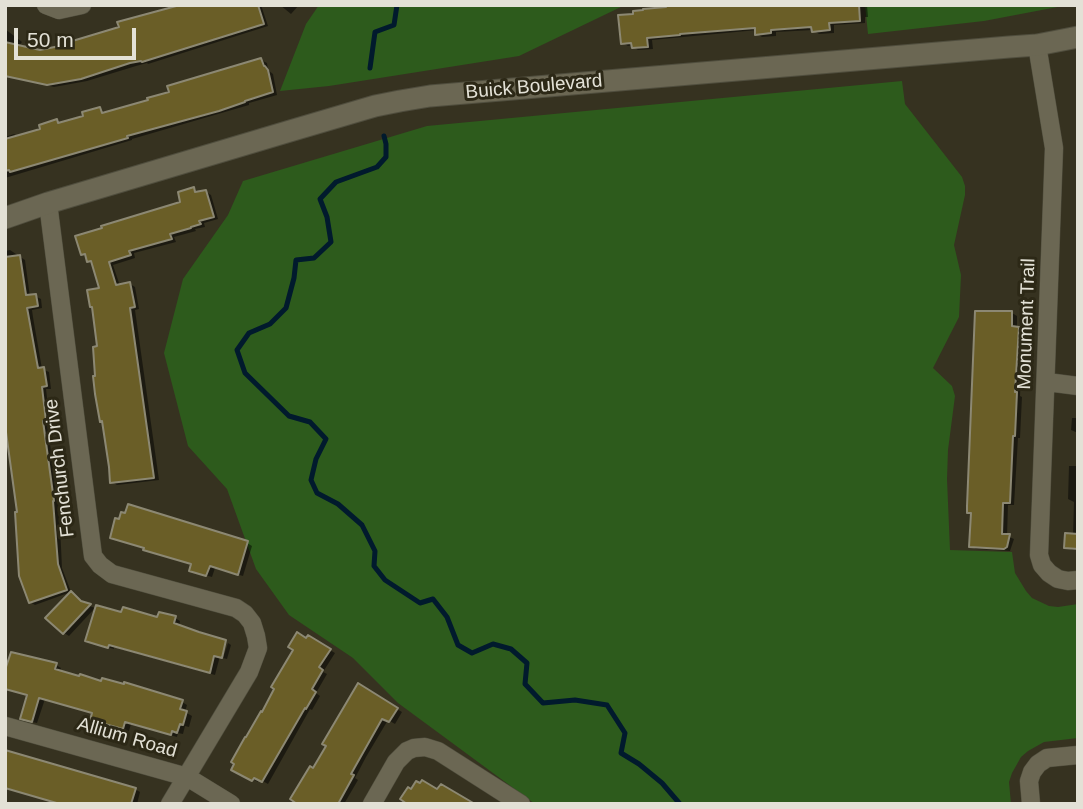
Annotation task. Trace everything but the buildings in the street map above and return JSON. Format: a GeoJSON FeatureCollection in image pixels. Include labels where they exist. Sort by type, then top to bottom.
{"type":"FeatureCollection","features":[{"type":"Feature","properties":{"kind":"street"},"geometry":{"type":"LineString","coordinates":[[46,5],[59,10],[82,5]]}},
{"type":"Feature","properties":{"kind":"street","name":"Buick Boulevard"},"geometry":{"type":"LineString","coordinates":[[5,218],[400,100],[1037,45],[1078,37]]}},
{"type":"Feature","properties":{"kind":"street","name":"Monument Trail"},"geometry":{"type":"LineString","coordinates":[[1037,45],[1054,148],[1039,555],[1042,565],[1058,579],[1078,580]]}},
{"type":"Feature","properties":{"kind":"street","name":"Fenchurch Drive"},"geometry":{"type":"LineString","coordinates":[[48,203],[93,556],[112,573],[236,608],[252,623],[257,636],[258,648],[250,672],[170,804]]}},
{"type":"Feature","properties":{"kind":"street"},"geometry":{"type":"LineString","coordinates":[[1046,382],[1078,386]]}},
{"type":"Feature","properties":{"kind":"street","name":"Allium Road"},"geometry":{"type":"LineString","coordinates":[[5,726],[187,777],[231,804]]}},
{"type":"Feature","properties":{"kind":"street"},"geometry":{"type":"LineString","coordinates":[[372,804],[396,762],[407,751],[425,747],[438,751],[521,804]]}},
{"type":"Feature","properties":{"kind":"street"},"geometry":{"type":"LineString","coordinates":[[1031,804],[1029,781],[1038,764],[1047,758],[1078,755]]}},
{"type":"Feature","properties":{"kind":"green space"},"geometry":{"type":"Polygon","coordinates":[[[319,5],[625,5],[519,56],[329,86],[280,91],[306,24],[319,5]]]}},
{"type":"Feature","properties":{"kind":"green space"},"geometry":{"type":"Polygon","coordinates":[[[865,5],[1068,5],[984,21],[868,34],[865,5]]]}},
{"type":"Feature","properties":{"kind":"green space"},"geometry":{"type":"Polygon","coordinates":[[[902,81],[905,104],[962,177],[965,186],[954,245],[961,275],[959,317],[933,368],[952,386],[955,396],[947,479],[950,550],[1012,552],[1015,573],[1032,598],[1049,606],[1078,604],[1078,738],[1044,742],[1021,757],[1009,782],[1011,804],[535,804],[398,703],[353,658],[289,615],[256,569],[227,489],[188,446],[164,353],[183,279],[228,215],[243,181],[427,126],[902,81]]]}},
{"type":"Feature","properties":{"kind":"waterway"},"geometry":{"type":"LineString","coordinates":[[370,68],[375,32],[394,25],[397,5]]}},
{"type":"Feature","properties":{"kind":"waterway"},"geometry":{"type":"LineString","coordinates":[[384,136],[386,157],[377,167],[336,182],[320,199],[327,217],[331,242],[314,258],[296,260],[286,308],[270,324],[249,333],[237,350],[245,373],[289,416],[310,422],[326,439],[316,459],[311,480],[317,493],[338,504],[362,525],[375,551],[374,566],[385,580],[420,603],[433,599],[447,617],[458,645],[472,653],[493,644],[511,649],[527,663],[525,684],[543,703],[575,700],[607,705],[625,733],[621,753],[662,783],[680,804]]}}]}
